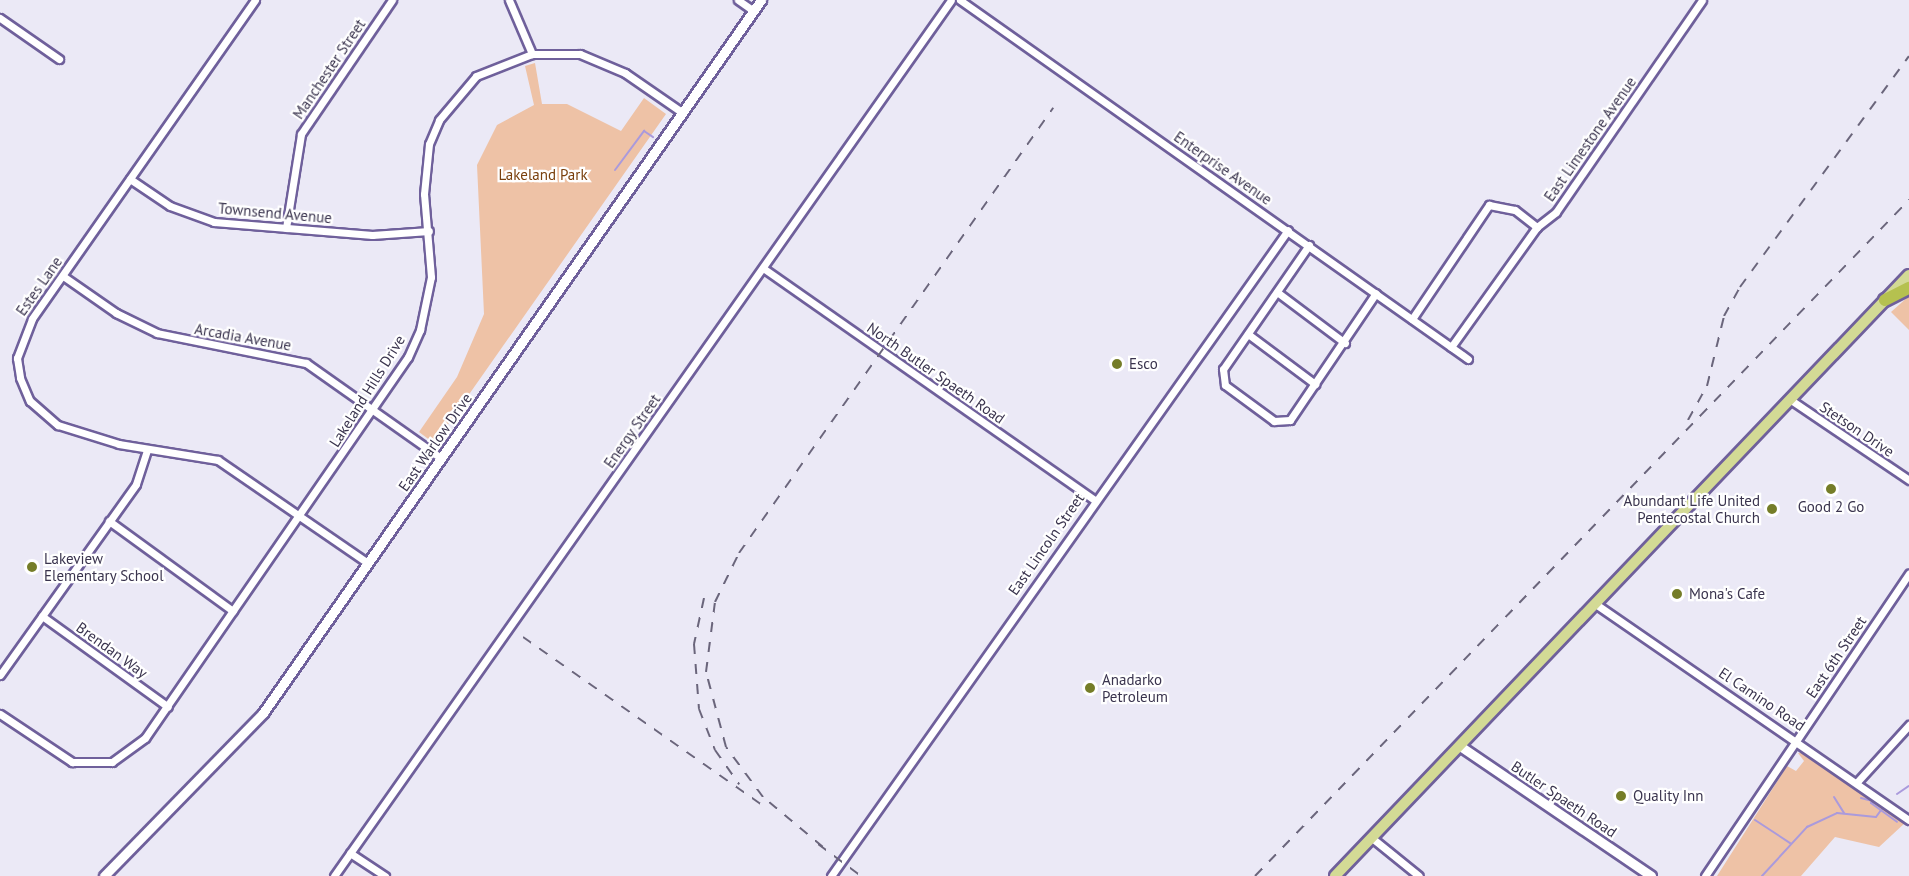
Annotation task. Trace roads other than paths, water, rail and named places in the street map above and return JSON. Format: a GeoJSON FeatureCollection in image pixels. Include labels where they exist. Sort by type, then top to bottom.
{"type":"FeatureCollection","features":[{"type":"Feature","properties":{"kind":"highway"},"geometry":{"type":"LineString","coordinates":[[1885,300],[1909,288]]}},
{"type":"Feature","properties":{"kind":"main road"},"geometry":{"type":"LineString","coordinates":[[1335,876],[1597,605],[1909,275]]}},
{"type":"Feature","properties":{"kind":"street","name":"Estes Lane"},"geometry":{"type":"LineString","coordinates":[[255,0],[21,337],[17,358],[30,401],[58,425],[147,450],[218,460],[368,563]]}},
{"type":"Feature","properties":{"kind":"street","name":"Manchester Street"},"geometry":{"type":"LineString","coordinates":[[286,228],[301,134],[392,0]]}},
{"type":"Feature","properties":{"kind":"street"},"geometry":{"type":"LineString","coordinates":[[509,0],[532,54]]}},
{"type":"Feature","properties":{"kind":"street"},"geometry":{"type":"LineString","coordinates":[[738,0],[754,11]]}},
{"type":"Feature","properties":{"kind":"street","name":"East Warlow Drive"},"geometry":{"type":"LineString","coordinates":[[101,876],[235,747],[442,459],[761,0]]}},
{"type":"Feature","properties":{"kind":"street","name":"Energy Street"},"geometry":{"type":"LineString","coordinates":[[334,876],[951,0]]}},
{"type":"Feature","properties":{"kind":"street","name":"Enterprise Avenue"},"geometry":{"type":"LineString","coordinates":[[960,0],[1468,359]]}},
{"type":"Feature","properties":{"kind":"street","name":"East Limestone Avenue"},"geometry":{"type":"LineString","coordinates":[[1451,347],[1537,227],[1556,212],[1702,0]]}},
{"type":"Feature","properties":{"kind":"street"},"geometry":{"type":"LineString","coordinates":[[0,18],[59,59]]}},
{"type":"Feature","properties":{"kind":"street","name":"Lakeland Hills Drive"},"geometry":{"type":"LineString","coordinates":[[0,714],[53,753],[92,765],[130,752],[168,707],[373,411],[420,330],[431,277],[424,173],[439,120],[476,76],[532,54],[555,51],[603,62],[683,113]]}},
{"type":"Feature","properties":{"kind":"street","name":"Townsend Avenue"},"geometry":{"type":"LineString","coordinates":[[130,179],[188,216],[286,228],[372,235],[429,231]]}},
{"type":"Feature","properties":{"kind":"street"},"geometry":{"type":"LineString","coordinates":[[1412,318],[1488,205],[1515,210],[1537,227]]}},
{"type":"Feature","properties":{"kind":"street","name":"East Lincoln Street"},"geometry":{"type":"LineString","coordinates":[[831,876],[1094,500],[1288,230]]}},
{"type":"Feature","properties":{"kind":"street"},"geometry":{"type":"LineString","coordinates":[[1309,245],[1223,369],[1225,385],[1281,423],[1290,420],[1345,343],[1376,293]]}},
{"type":"Feature","properties":{"kind":"street","name":"North Butler Spaeth Road"},"geometry":{"type":"LineString","coordinates":[[763,268],[1094,500]]}},
{"type":"Feature","properties":{"kind":"street","name":"Arcadia Avenue"},"geometry":{"type":"LineString","coordinates":[[63,276],[116,313],[157,333],[289,356],[442,459]]}},
{"type":"Feature","properties":{"kind":"street"},"geometry":{"type":"LineString","coordinates":[[1277,292],[1345,343]]}},
{"type":"Feature","properties":{"kind":"street"},"geometry":{"type":"LineString","coordinates":[[1248,334],[1315,384]]}},
{"type":"Feature","properties":{"kind":"street","name":"Stetson Drive"},"geometry":{"type":"LineString","coordinates":[[1791,400],[1909,480]]}},
{"type":"Feature","properties":{"kind":"street"},"geometry":{"type":"LineString","coordinates":[[0,675],[136,484],[147,450]]}},
{"type":"Feature","properties":{"kind":"street"},"geometry":{"type":"LineString","coordinates":[[109,521],[233,611]]}},
{"type":"Feature","properties":{"kind":"street","name":"East 6th Street"},"geometry":{"type":"LineString","coordinates":[[1705,876],[1909,573]]}},
{"type":"Feature","properties":{"kind":"street","name":"El Camino Road"},"geometry":{"type":"LineString","coordinates":[[1597,605],[1858,781],[1909,820]]}},
{"type":"Feature","properties":{"kind":"street","name":"Brendan Way"},"geometry":{"type":"LineString","coordinates":[[42,616],[168,707]]}},
{"type":"Feature","properties":{"kind":"street"},"geometry":{"type":"LineString","coordinates":[[1858,781],[1909,725]]}},
{"type":"Feature","properties":{"kind":"street","name":"Butler Spaeth Road"},"geometry":{"type":"LineString","coordinates":[[1460,746],[1652,876]]}},
{"type":"Feature","properties":{"kind":"street"},"geometry":{"type":"LineString","coordinates":[[1372,838],[1419,876]]}},
{"type":"Feature","properties":{"kind":"street"},"geometry":{"type":"LineString","coordinates":[[350,853],[385,876]]}},
{"type":"Feature","properties":{"kind":"waterway"},"geometry":{"type":"LineString","coordinates":[[615,170],[644,131],[653,137]]}},
{"type":"Feature","properties":{"kind":"waterway"},"geometry":{"type":"LineString","coordinates":[[1897,794],[1909,786]]}},
{"type":"Feature","properties":{"kind":"waterway"},"geometry":{"type":"LineString","coordinates":[[1834,797],[1844,813]]}},
{"type":"Feature","properties":{"kind":"waterway"},"geometry":{"type":"LineString","coordinates":[[1861,798],[1872,801]]}},
{"type":"Feature","properties":{"kind":"waterway"},"geometry":{"type":"LineString","coordinates":[[1877,802],[1871,803],[1897,822]]}},
{"type":"Feature","properties":{"kind":"waterway"},"geometry":{"type":"LineString","coordinates":[[1762,876],[1807,827],[1837,813],[1876,817],[1884,806]]}},
{"type":"Feature","properties":{"kind":"waterway"},"geometry":{"type":"LineString","coordinates":[[1755,820],[1790,843]]}},
{"type":"Feature","properties":{"kind":"railway"},"geometry":{"type":"LineString","coordinates":[[1688,420],[1707,386],[1724,316],[1740,287],[1909,56]]}},
{"type":"Feature","properties":{"kind":"railway"},"geometry":{"type":"LineString","coordinates":[[823,847],[763,797],[726,747],[706,672],[715,602],[739,553],[1053,108]]}},
{"type":"Feature","properties":{"kind":"railway"},"geometry":{"type":"LineString","coordinates":[[1255,876],[1909,200]]}},
{"type":"Feature","properties":{"kind":"railway"},"geometry":{"type":"LineString","coordinates":[[704,598],[694,644],[699,709],[715,750],[739,784]]}},
{"type":"Feature","properties":{"kind":"railway"},"geometry":{"type":"LineString","coordinates":[[523,637],[766,808]]}},
{"type":"Feature","properties":{"kind":"railway"},"geometry":{"type":"LineString","coordinates":[[818,844],[861,876]]}},
{"type":"Feature","properties":{"kind":"place","name":"Esco"},"geometry":{"type":"Point","coordinates":[1117,364]}},
{"type":"Feature","properties":{"kind":"place","name":"Good 2 Go"},"geometry":{"type":"Point","coordinates":[1831,489]}},
{"type":"Feature","properties":{"kind":"place","name":"Abundant Life United Pentecostal Church"},"geometry":{"type":"Point","coordinates":[1772,509]}},
{"type":"Feature","properties":{"kind":"place","name":"Lakeview Elementary School"},"geometry":{"type":"Point","coordinates":[32,567]}},
{"type":"Feature","properties":{"kind":"place","name":"Mona's Cafe"},"geometry":{"type":"Point","coordinates":[1677,594]}},
{"type":"Feature","properties":{"kind":"place","name":"Anadarko Petroleum"},"geometry":{"type":"Point","coordinates":[1090,688]}},
{"type":"Feature","properties":{"kind":"place","name":"Quality Inn"},"geometry":{"type":"Point","coordinates":[1621,796]}},
{"type":"Feature","properties":{"kind":"park label","name":"Lakeland Park"},"geometry":{"type":"Point","coordinates":[543,175]}}]}
